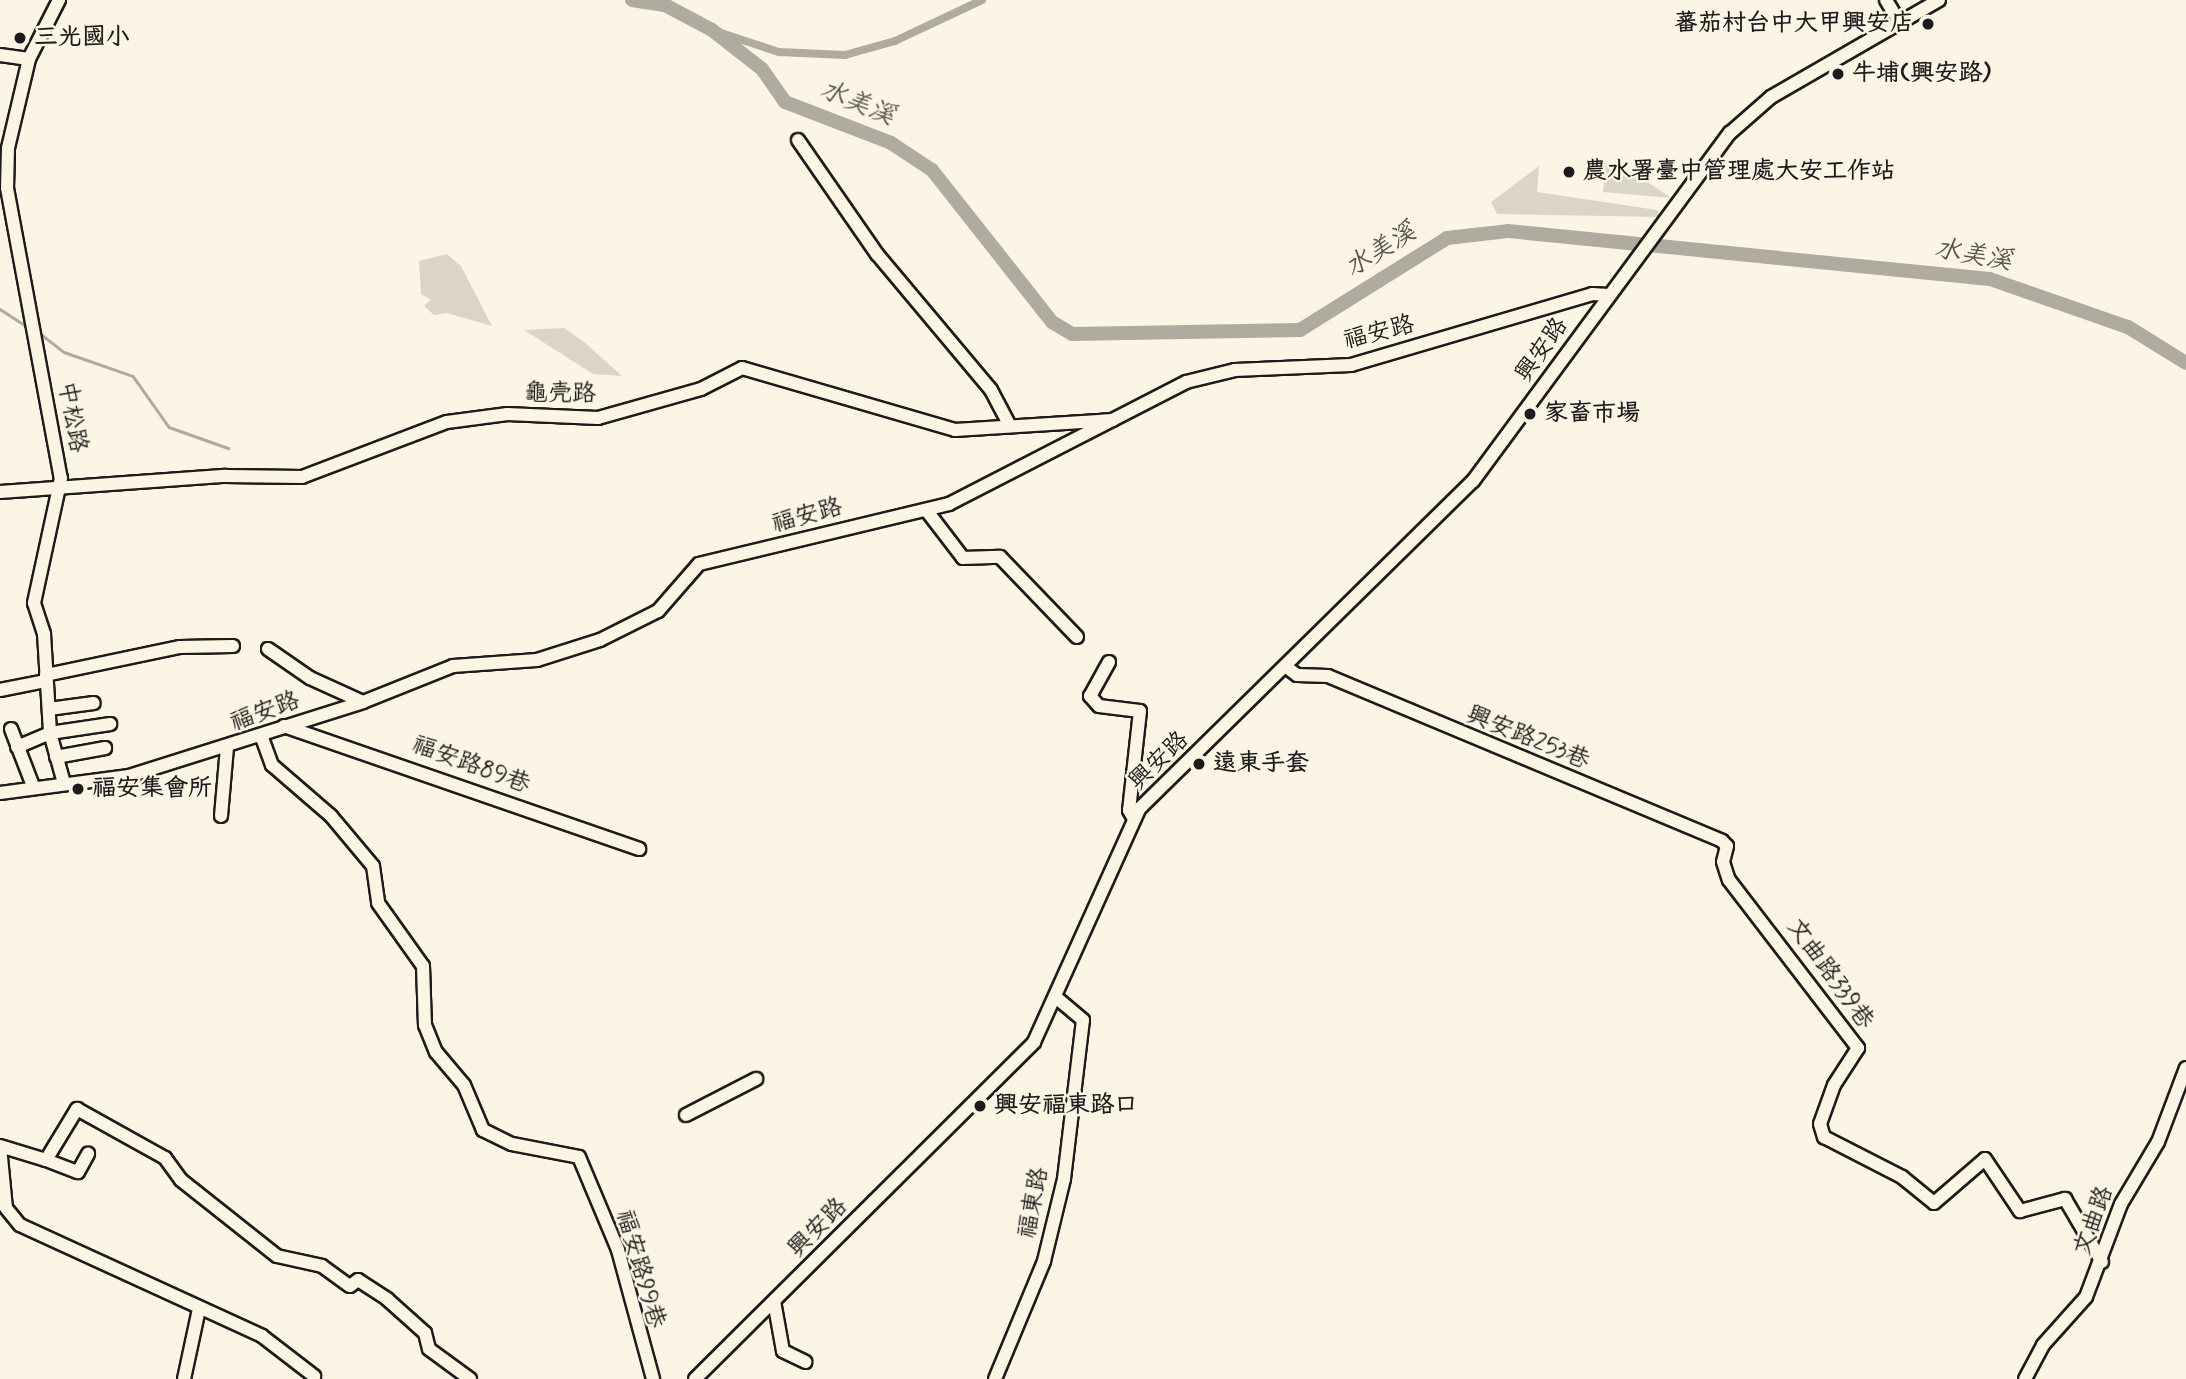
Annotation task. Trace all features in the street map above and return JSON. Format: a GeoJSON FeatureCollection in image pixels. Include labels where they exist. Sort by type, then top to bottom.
{"type":"FeatureCollection","features":[{"type":"Feature","properties":{"kind":"street","name":"中松路"},"geometry":{"type":"LineString","coordinates":[[59,0],[29,59],[8,148],[7,188],[59,485],[34,603],[46,678],[50,733],[64,783]]}},
{"type":"Feature","properties":{"kind":"street"},"geometry":{"type":"LineString","coordinates":[[1886,0],[1900,23],[1939,0]]}},
{"type":"Feature","properties":{"kind":"street","name":"興安路"},"geometry":{"type":"LineString","coordinates":[[695,1379],[1016,1062],[1057,998],[1134,819],[1473,481],[1598,307],[1749,114],[1900,23]]}},
{"type":"Feature","properties":{"kind":"street"},"geometry":{"type":"LineString","coordinates":[[0,55],[29,59]]}},
{"type":"Feature","properties":{"kind":"street"},"geometry":{"type":"LineString","coordinates":[[798,141],[877,254],[992,390],[1010,426]]}},
{"type":"Feature","properties":{"kind":"street","name":"福安路"},"geometry":{"type":"LineString","coordinates":[[64,783],[129,776],[227,748],[283,726],[363,702],[453,666],[537,660],[600,640],[658,611],[698,564],[928,511],[1113,420],[1149,398],[1212,375],[1351,365],[1570,300],[1609,295]]}},
{"type":"Feature","properties":{"kind":"street"},"geometry":{"type":"LineString","coordinates":[[1570,300],[1598,307]]}},
{"type":"Feature","properties":{"kind":"street","name":"龜壳路"},"geometry":{"type":"LineString","coordinates":[[0,492],[59,485],[302,477],[447,422],[507,414],[598,418],[701,389],[742,368],[944,428],[1113,420]]}},
{"type":"Feature","properties":{"kind":"street"},"geometry":{"type":"LineString","coordinates":[[928,511],[963,558],[1000,557],[1077,636]]}},
{"type":"Feature","properties":{"kind":"street"},"geometry":{"type":"LineString","coordinates":[[0,690],[180,647],[233,646]]}},
{"type":"Feature","properties":{"kind":"street"},"geometry":{"type":"LineString","coordinates":[[268,649],[310,678],[363,702]]}},
{"type":"Feature","properties":{"kind":"street"},"geometry":{"type":"LineString","coordinates":[[1109,662],[1090,696],[1098,706],[1140,711],[1129,810],[1134,819]]}},
{"type":"Feature","properties":{"kind":"street","name":"興安路253巷"},"geometry":{"type":"LineString","coordinates":[[1285,666],[1297,675],[1328,676],[1721,841],[1727,846],[1725,874]]}},
{"type":"Feature","properties":{"kind":"street"},"geometry":{"type":"LineString","coordinates":[[49,709],[94,703]]}},
{"type":"Feature","properties":{"kind":"street"},"geometry":{"type":"LineString","coordinates":[[17,747],[50,733],[110,724]]}},
{"type":"Feature","properties":{"kind":"street","name":"福安路89巷"},"geometry":{"type":"LineString","coordinates":[[283,726],[639,849]]}},
{"type":"Feature","properties":{"kind":"street"},"geometry":{"type":"LineString","coordinates":[[11,729],[33,786]]}},
{"type":"Feature","properties":{"kind":"street","name":"福安路99巷"},"geometry":{"type":"LineString","coordinates":[[261,735],[272,765],[331,816],[373,866],[378,903],[423,966],[425,1025],[436,1052],[464,1085],[484,1130],[512,1144],[579,1157],[618,1250],[653,1379]]}},
{"type":"Feature","properties":{"kind":"street"},"geometry":{"type":"LineString","coordinates":[[56,757],[105,748]]}},
{"type":"Feature","properties":{"kind":"street"},"geometry":{"type":"LineString","coordinates":[[221,816],[227,748]]}},
{"type":"Feature","properties":{"kind":"street"},"geometry":{"type":"LineString","coordinates":[[0,793],[64,783]]}},
{"type":"Feature","properties":{"kind":"street","name":"文曲路339巷"},"geometry":{"type":"LineString","coordinates":[[1725,874],[1858,1048],[1834,1085],[1820,1124],[1824,1137],[1902,1177],[1934,1203],[1985,1159],[2020,1211],[2065,1199],[2102,1262]]}},
{"type":"Feature","properties":{"kind":"street","name":"福東路"},"geometry":{"type":"LineString","coordinates":[[995,1379],[1061,1199],[1083,1020],[1057,998]]}},
{"type":"Feature","properties":{"kind":"street","name":"文曲路"},"geometry":{"type":"LineString","coordinates":[[2025,1379],[2043,1345],[2086,1297],[2102,1262],[2121,1203],[2158,1142],[2186,1068]]}},
{"type":"Feature","properties":{"kind":"street"},"geometry":{"type":"LineString","coordinates":[[686,1115],[756,1079]]}},
{"type":"Feature","properties":{"kind":"street"},"geometry":{"type":"LineString","coordinates":[[46,1160],[77,1109],[94,1123],[165,1158],[181,1180],[277,1256],[322,1266],[350,1286],[358,1280],[387,1299],[425,1333],[429,1349],[470,1379]]}},
{"type":"Feature","properties":{"kind":"street"},"geometry":{"type":"LineString","coordinates":[[88,1154],[78,1172],[0,1146],[6,1208],[20,1225],[282,1348],[314,1376]]}},
{"type":"Feature","properties":{"kind":"street"},"geometry":{"type":"LineString","coordinates":[[774,1301],[783,1351],[806,1362]]}},
{"type":"Feature","properties":{"kind":"street"},"geometry":{"type":"LineString","coordinates":[[184,1379],[199,1309]]}},
{"type":"Feature","properties":{"kind":"shaded area"},"geometry":{"type":"Polygon","coordinates":[[[1606,163],[1636,174],[1671,198],[1603,192],[1606,163]]]}},
{"type":"Feature","properties":{"kind":"shaded area"},"geometry":{"type":"Polygon","coordinates":[[[1539,166],[1537,192],[1657,210],[1660,217],[1497,214],[1491,202],[1539,166]]]}},
{"type":"Feature","properties":{"kind":"shaded area"},"geometry":{"type":"Polygon","coordinates":[[[447,254],[461,266],[492,326],[447,313],[434,315],[424,306],[431,300],[421,294],[419,261],[447,254]]]}},
{"type":"Feature","properties":{"kind":"shaded area"},"geometry":{"type":"Polygon","coordinates":[[[564,328],[622,376],[593,374],[524,330],[564,328]]]}},
{"type":"Feature","properties":{"kind":"waterway","name":"水美溪"},"geometry":{"type":"LineString","coordinates":[[632,0],[665,5],[712,30],[762,69],[785,102],[891,143],[932,170],[1052,322],[1072,334],[1300,330],[1447,238],[1508,231],[1990,279],[2128,327],[2186,363]]}},
{"type":"Feature","properties":{"kind":"waterway"},"geometry":{"type":"LineString","coordinates":[[712,30],[779,52],[845,55],[895,41],[982,0]]}},
{"type":"Feature","properties":{"kind":"waterway"},"geometry":{"type":"LineString","coordinates":[[0,309],[28,327]]}},
{"type":"Feature","properties":{"kind":"waterway"},"geometry":{"type":"LineString","coordinates":[[37,331],[64,352],[133,376],[169,427],[228,448]]}},
{"type":"Feature","properties":{"kind":"place","name":"蕃茄村台中大甲興安店"},"geometry":{"type":"Point","coordinates":[1928,24]}},
{"type":"Feature","properties":{"kind":"place","name":"三光國小"},"geometry":{"type":"Point","coordinates":[20,38]}},
{"type":"Feature","properties":{"kind":"place","name":"牛埔(興安路)"},"geometry":{"type":"Point","coordinates":[1838,74]}},
{"type":"Feature","properties":{"kind":"place","name":"農水署臺中管理處大安工作站"},"geometry":{"type":"Point","coordinates":[1569,172]}},
{"type":"Feature","properties":{"kind":"place","name":"家畜市場"},"geometry":{"type":"Point","coordinates":[1530,414]}},
{"type":"Feature","properties":{"kind":"place","name":"遠東手套"},"geometry":{"type":"Point","coordinates":[1199,764]}},
{"type":"Feature","properties":{"kind":"place","name":"福安集會所"},"geometry":{"type":"Point","coordinates":[78,789]}},
{"type":"Feature","properties":{"kind":"place","name":"興安福東路口"},"geometry":{"type":"Point","coordinates":[980,1106]}}]}
